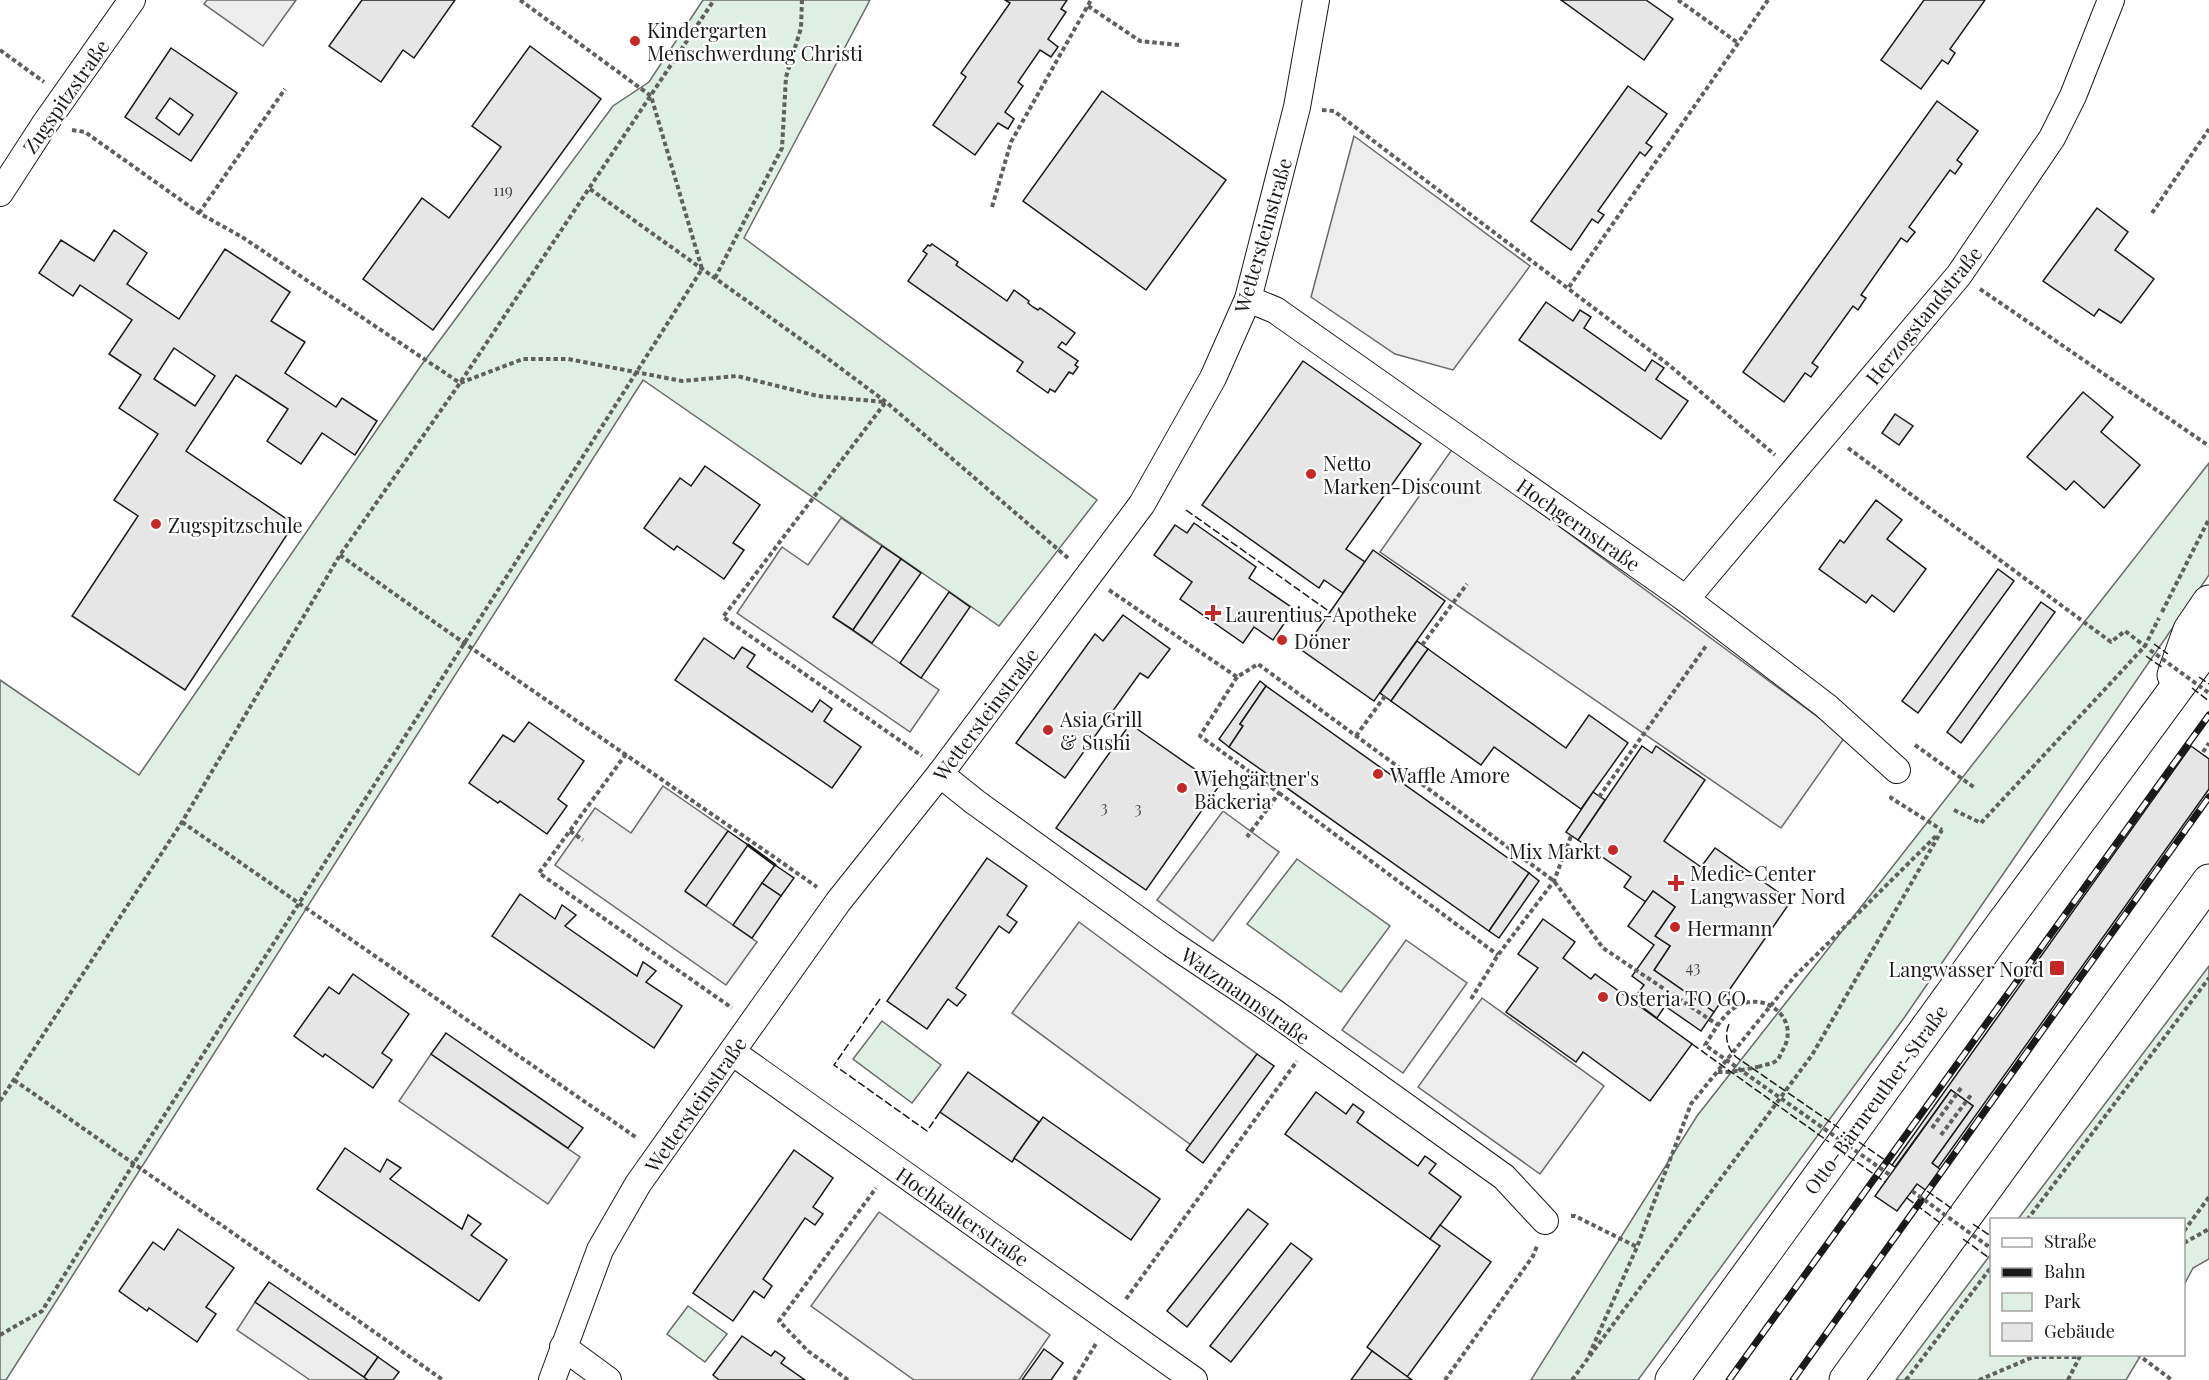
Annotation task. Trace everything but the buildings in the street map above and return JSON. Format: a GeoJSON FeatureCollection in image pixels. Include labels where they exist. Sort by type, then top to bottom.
{"type":"FeatureCollection","features":[{"type":"Feature","properties":{"kind":"main road","name":"Otto-Bärnreuther-Straße"},"geometry":{"type":"LineString","coordinates":[[2165,702],[2190,630],[2209,602]]}},
{"type":"Feature","properties":{"kind":"main road","name":"Otto-Bärnreuther-Straße"},"geometry":{"type":"LineString","coordinates":[[1672,1380],[2209,644]]}},
{"type":"Feature","properties":{"kind":"main road"},"geometry":{"type":"LineString","coordinates":[[1846,1380],[2209,881]]}},
{"type":"Feature","properties":{"kind":"street","name":"Zugspitzstraße"},"geometry":{"type":"LineString","coordinates":[[0,193],[44,125],[132,0]]}},
{"type":"Feature","properties":{"kind":"street","name":"Wettersteinstraße"},"geometry":{"type":"LineString","coordinates":[[552,1380],[600,1250],[638,1184],[838,902],[940,774],[1142,504],[1213,378],[1248,298],[1297,107],[1316,0]]}},
{"type":"Feature","properties":{"kind":"street","name":"Herzogstandstraße"},"geometry":{"type":"LineString","coordinates":[[1686,599],[1959,275],[2052,138],[2073,96],[2111,0]]}},
{"type":"Feature","properties":{"kind":"street","name":"Hochgernstraße"},"geometry":{"type":"LineString","coordinates":[[1248,298],[1275,310],[1686,599],[1826,705],[1897,770]]}},
{"type":"Feature","properties":{"kind":"street","name":"Watzmannstraße"},"geometry":{"type":"LineString","coordinates":[[940,774],[975,802],[1172,944],[1312,1040],[1504,1177],[1545,1221]]}},
{"type":"Feature","properties":{"kind":"street","name":"Hochkalterstraße"},"geometry":{"type":"LineString","coordinates":[[732,1052],[1194,1380]]}},
{"type":"Feature","properties":{"kind":"street"},"geometry":{"type":"LineString","coordinates":[[563,1347],[608,1380]]}},
{"type":"Feature","properties":{"kind":"path"},"geometry":{"type":"LineString","coordinates":[[0,1335],[42,1311],[134,1162],[702,269],[651,96],[520,0]]}},
{"type":"Feature","properties":{"kind":"path"},"geometry":{"type":"LineString","coordinates":[[0,1101],[182,822],[340,555],[460,383],[714,0]]}},
{"type":"Feature","properties":{"kind":"path"},"geometry":{"type":"LineString","coordinates":[[715,278],[782,148],[786,77],[801,28],[802,0]]}},
{"type":"Feature","properties":{"kind":"path"},"geometry":{"type":"LineString","coordinates":[[992,207],[1011,142],[1091,0]]}},
{"type":"Feature","properties":{"kind":"path"},"geometry":{"type":"LineString","coordinates":[[1678,0],[1738,43]]}},
{"type":"Feature","properties":{"kind":"path"},"geometry":{"type":"LineString","coordinates":[[1569,287],[1768,0]]}},
{"type":"Feature","properties":{"kind":"path"},"geometry":{"type":"LineString","coordinates":[[1088,6],[1140,40],[1179,45]]}},
{"type":"Feature","properties":{"kind":"path"},"geometry":{"type":"LineString","coordinates":[[0,50],[64,96]]}},
{"type":"Feature","properties":{"kind":"path"},"geometry":{"type":"LineString","coordinates":[[199,213],[285,89]]}},
{"type":"Feature","properties":{"kind":"path"},"geometry":{"type":"LineString","coordinates":[[1297,107],[1335,111],[1669,365],[1794,472]]}},
{"type":"Feature","properties":{"kind":"path"},"geometry":{"type":"LineString","coordinates":[[44,125],[85,132],[199,213],[243,237],[460,383]]}},
{"type":"Feature","properties":{"kind":"path"},"geometry":{"type":"LineString","coordinates":[[2152,213],[2209,129]]}},
{"type":"Feature","properties":{"kind":"path"},"geometry":{"type":"LineString","coordinates":[[590,189],[886,402],[1088,576],[1237,677]]}},
{"type":"Feature","properties":{"kind":"path"},"geometry":{"type":"LineString","coordinates":[[1959,275],[2209,446]]}},
{"type":"Feature","properties":{"kind":"path"},"geometry":{"type":"LineString","coordinates":[[460,383],[523,359],[568,359],[682,381],[737,376],[818,396],[886,402]]}},
{"type":"Feature","properties":{"kind":"path"},"geometry":{"type":"LineString","coordinates":[[886,402],[723,617],[917,751],[940,774]]}},
{"type":"Feature","properties":{"kind":"path"},"geometry":{"type":"LineString","coordinates":[[1828,433],[2111,642],[2125,631],[2209,693]]}},
{"type":"Feature","properties":{"kind":"path"},"geometry":{"type":"LineString","coordinates":[[1954,810],[1981,823],[2145,646],[2209,519]]}},
{"type":"Feature","properties":{"kind":"path"},"geometry":{"type":"LineString","coordinates":[[340,555],[464,644],[838,902]]}},
{"type":"Feature","properties":{"kind":"path"},"geometry":{"type":"LineString","coordinates":[[1422,645],[1467,584]]}},
{"type":"Feature","properties":{"kind":"path"},"geometry":{"type":"LineString","coordinates":[[1599,796],[1720,625]]}},
{"type":"Feature","properties":{"kind":"path"},"geometry":{"type":"LineString","coordinates":[[1498,955],[1200,736],[1237,677],[1258,664],[1554,881],[1603,948],[1718,1025]]}},
{"type":"Feature","properties":{"kind":"path"},"geometry":{"type":"LineString","coordinates":[[1356,736],[1385,696]]}},
{"type":"Feature","properties":{"kind":"path"},"geometry":{"type":"LineString","coordinates":[[2203,752],[2209,743]]}},
{"type":"Feature","properties":{"kind":"path"},"geometry":{"type":"LineString","coordinates":[[1915,744],[1975,788]]}},
{"type":"Feature","properties":{"kind":"path"},"geometry":{"type":"LineString","coordinates":[[626,754],[539,873],[753,1022]]}},
{"type":"Feature","properties":{"kind":"path"},"geometry":{"type":"LineString","coordinates":[[1897,770],[1891,798],[1942,830]]}},
{"type":"Feature","properties":{"kind":"path"},"geometry":{"type":"LineString","coordinates":[[1247,837],[1279,793]]}},
{"type":"Feature","properties":{"kind":"path"},"geometry":{"type":"LineString","coordinates":[[182,822],[660,1153]]}},
{"type":"Feature","properties":{"kind":"path"},"geometry":{"type":"LineString","coordinates":[[1585,1364],[1637,1247],[1691,1104],[1794,977],[1942,830]]}},
{"type":"Feature","properties":{"kind":"path"},"geometry":{"type":"LineString","coordinates":[[1572,1380],[1812,1055],[1942,830]]}},
{"type":"Feature","properties":{"kind":"path"},"geometry":{"type":"LineString","coordinates":[[570,831],[583,840]]}},
{"type":"Feature","properties":{"kind":"path"},"geometry":{"type":"LineString","coordinates":[[1471,999],[1498,955],[1554,881],[1571,836]]}},
{"type":"Feature","properties":{"kind":"path"},"geometry":{"type":"LineString","coordinates":[[2029,1218],[2209,978]]}},
{"type":"Feature","properties":{"kind":"path"},"geometry":{"type":"LineString","coordinates":[[1718,1072],[1731,1072],[1758,1067],[1776,1061],[1787,1045],[1788,1024],[1778,1009],[1756,1002],[1735,1007],[1718,1025],[1705,1045],[1890,1175]]}},
{"type":"Feature","properties":{"kind":"path"},"geometry":{"type":"LineString","coordinates":[[1074,1380],[1111,1320],[1312,1040]]}},
{"type":"Feature","properties":{"kind":"path"},"geometry":{"type":"LineString","coordinates":[[14,1080],[442,1380]]}},
{"type":"Feature","properties":{"kind":"path"},"geometry":{"type":"LineString","coordinates":[[1932,1128],[1961,1088]]}},
{"type":"Feature","properties":{"kind":"path"},"geometry":{"type":"LineString","coordinates":[[1941,1135],[1971,1095]]}},
{"type":"Feature","properties":{"kind":"path"},"geometry":{"type":"LineString","coordinates":[[848,1380],[808,1351],[779,1321],[892,1165]]}},
{"type":"Feature","properties":{"kind":"path"},"geometry":{"type":"LineString","coordinates":[[1912,1191],[1990,1248]]}},
{"type":"Feature","properties":{"kind":"path"},"geometry":{"type":"LineString","coordinates":[[2185,1230],[2209,1197]]}},
{"type":"Feature","properties":{"kind":"path"},"geometry":{"type":"LineString","coordinates":[[1444,1380],[1533,1256],[1545,1221],[1575,1215],[1637,1247]]}},
{"type":"Feature","properties":{"kind":"path"},"geometry":{"type":"LineString","coordinates":[[2185,1242],[2209,1229]]}},
{"type":"Feature","properties":{"kind":"path"},"geometry":{"type":"LineString","coordinates":[[1906,1380],[1990,1269]]}},
{"type":"Feature","properties":{"kind":"path"},"geometry":{"type":"LineString","coordinates":[[1979,1380],[2033,1358],[2080,1356],[2068,1380]]}},
{"type":"Feature","properties":{"kind":"path"},"geometry":{"type":"LineString","coordinates":[[2140,1356],[2172,1380]]}},
{"type":"Feature","properties":{"kind":"green space"},"geometry":{"type":"Polygon","coordinates":[[[703,0],[870,0],[744,238],[1097,500],[999,626],[643,380],[6,1380],[0,1380],[0,680],[139,775],[420,367],[613,106],[649,82],[703,0]]]}},
{"type":"Feature","properties":{"kind":"green space"},"geometry":{"type":"Polygon","coordinates":[[[2209,463],[2209,575],[1904,1018],[1638,1380],[1531,1380],[1697,1116],[2209,463]]]}},
{"type":"Feature","properties":{"kind":"green space"},"geometry":{"type":"Polygon","coordinates":[[[1297,859],[1390,926],[1341,992],[1247,924],[1297,859]]]}},
{"type":"Feature","properties":{"kind":"green space"},"geometry":{"type":"Polygon","coordinates":[[[2209,966],[2209,1259],[2193,1268],[2185,1283],[2185,1218],[2019,1218],[2209,966]]]}},
{"type":"Feature","properties":{"kind":"green space"},"geometry":{"type":"Polygon","coordinates":[[[882,1021],[941,1065],[912,1103],[853,1059],[882,1021]]]}},
{"type":"Feature","properties":{"kind":"green space"},"geometry":{"type":"Polygon","coordinates":[[[1990,1255],[1990,1356],[2140,1356],[2126,1380],[1896,1380],[1990,1255]]]}},
{"type":"Feature","properties":{"kind":"green space"},"geometry":{"type":"Polygon","coordinates":[[[688,1306],[727,1334],[705,1362],[667,1334],[688,1306]]]}},
{"type":"Feature","properties":{"kind":"shaded area"},"geometry":{"type":"Polygon","coordinates":[[[207,0],[296,0],[263,46],[204,4],[207,0]]]}},
{"type":"Feature","properties":{"kind":"shaded area"},"geometry":{"type":"Polygon","coordinates":[[[1354,136],[1530,266],[1453,370],[1395,354],[1311,297],[1354,136]]]}},
{"type":"Feature","properties":{"kind":"shaded area"},"geometry":{"type":"Polygon","coordinates":[[[1453,448],[1845,737],[1781,828],[1380,552],[1453,448]]]}},
{"type":"Feature","properties":{"kind":"shaded area"},"geometry":{"type":"Polygon","coordinates":[[[841,518],[882,546],[833,617],[939,690],[910,732],[737,613],[782,547],[808,565],[841,518]]]}},
{"type":"Feature","properties":{"kind":"shaded area"},"geometry":{"type":"Polygon","coordinates":[[[663,786],[728,831],[686,892],[757,942],[726,985],[555,865],[595,808],[631,833],[663,786]]]}},
{"type":"Feature","properties":{"kind":"shaded area"},"geometry":{"type":"Polygon","coordinates":[[[1223,811],[1279,852],[1213,941],[1157,900],[1223,811]]]}},
{"type":"Feature","properties":{"kind":"shaded area"},"geometry":{"type":"Polygon","coordinates":[[[1079,922],[1257,1054],[1191,1145],[1012,1013],[1079,922]]]}},
{"type":"Feature","properties":{"kind":"shaded area"},"geometry":{"type":"Polygon","coordinates":[[[1406,940],[1467,983],[1403,1073],[1342,1030],[1406,940]]]}},
{"type":"Feature","properties":{"kind":"shaded area"},"geometry":{"type":"Polygon","coordinates":[[[1482,998],[1604,1086],[1540,1174],[1418,1087],[1482,998]]]}},
{"type":"Feature","properties":{"kind":"shaded area"},"geometry":{"type":"Polygon","coordinates":[[[431,1054],[580,1157],[548,1204],[399,1101],[431,1054]]]}},
{"type":"Feature","properties":{"kind":"shaded area"},"geometry":{"type":"Polygon","coordinates":[[[879,1212],[1050,1335],[1019,1380],[914,1380],[811,1306],[879,1212]]]}},
{"type":"Feature","properties":{"kind":"shaded area"},"geometry":{"type":"Polygon","coordinates":[[[255,1302],[368,1380],[310,1380],[237,1330],[255,1302]]]}},
{"type":"Feature","properties":{"kind":"railway"},"geometry":{"type":"LineString","coordinates":[[1729,1380],[2209,715]]}},
{"type":"Feature","properties":{"kind":"railway"},"geometry":{"type":"LineString","coordinates":[[1793,1380],[2209,797]]}},
{"type":"Feature","properties":{"kind":"fence"},"geometry":{"type":"LineString","coordinates":[[1186,510],[1330,612]]}},
{"type":"Feature","properties":{"kind":"fence"},"geometry":{"type":"LineString","coordinates":[[2154,644],[2168,654]]}},
{"type":"Feature","properties":{"kind":"fence"},"geometry":{"type":"LineString","coordinates":[[2146,656],[2163,668]]}},
{"type":"Feature","properties":{"kind":"fence"},"geometry":{"type":"LineString","coordinates":[[2199,677],[2209,684]]}},
{"type":"Feature","properties":{"kind":"fence"},"geometry":{"type":"LineString","coordinates":[[2192,688],[2209,701]]}},
{"type":"Feature","properties":{"kind":"fence"},"geometry":{"type":"LineString","coordinates":[[880,999],[834,1065],[927,1131],[940,1112]]}},
{"type":"Feature","properties":{"kind":"fence"},"geometry":{"type":"LineString","coordinates":[[1729,1024],[1727,1042],[1736,1057],[1839,1128]]}},
{"type":"Feature","properties":{"kind":"fence"},"geometry":{"type":"LineString","coordinates":[[1692,1044],[1829,1142]]}},
{"type":"Feature","properties":{"kind":"fence"},"geometry":{"type":"LineString","coordinates":[[1859,1142],[1892,1165]]}},
{"type":"Feature","properties":{"kind":"fence"},"geometry":{"type":"LineString","coordinates":[[1848,1156],[1885,1182]]}},
{"type":"Feature","properties":{"kind":"fence"},"geometry":{"type":"LineString","coordinates":[[1927,1191],[1954,1210]]}},
{"type":"Feature","properties":{"kind":"fence"},"geometry":{"type":"LineString","coordinates":[[1907,1198],[1943,1225]]}},
{"type":"Feature","properties":{"kind":"fence"},"geometry":{"type":"LineString","coordinates":[[1973,1224],[1990,1236]]}},
{"type":"Feature","properties":{"kind":"fence"},"geometry":{"type":"LineString","coordinates":[[1963,1239],[1990,1259]]}},
{"type":"Feature","properties":{"kind":"wall"},"geometry":{"type":"LineString","coordinates":[[748,845],[775,865]]}},
{"type":"Feature","properties":{"kind":"place","name":"Kindergarten Menschwerdung Christi"},"geometry":{"type":"Point","coordinates":[635,41]}},
{"type":"Feature","properties":{"kind":"place","name":"Netto Marken-Discount"},"geometry":{"type":"Point","coordinates":[1311,474]}},
{"type":"Feature","properties":{"kind":"place","name":"Zugspitzschule"},"geometry":{"type":"Point","coordinates":[156,524]}},
{"type":"Feature","properties":{"kind":"place","name":"Laurentius-Apotheke"},"geometry":{"type":"Point","coordinates":[1213,613]}},
{"type":"Feature","properties":{"kind":"place","name":"Döner"},"geometry":{"type":"Point","coordinates":[1282,640]}},
{"type":"Feature","properties":{"kind":"place","name":"Asia Grill & Sushi"},"geometry":{"type":"Point","coordinates":[1048,730]}},
{"type":"Feature","properties":{"kind":"place","name":"Waffle Amore"},"geometry":{"type":"Point","coordinates":[1378,774]}},
{"type":"Feature","properties":{"kind":"place","name":"Wiehgärtner's Bäckeria"},"geometry":{"type":"Point","coordinates":[1182,788]}},
{"type":"Feature","properties":{"kind":"place","name":"Mix Markt"},"geometry":{"type":"Point","coordinates":[1613,850]}},
{"type":"Feature","properties":{"kind":"place","name":"Medic-Center Langwasser Nord"},"geometry":{"type":"Point","coordinates":[1676,883]}},
{"type":"Feature","properties":{"kind":"place","name":"Hermann"},"geometry":{"type":"Point","coordinates":[1675,927]}},
{"type":"Feature","properties":{"kind":"place","name":"Langwasser Nord"},"geometry":{"type":"Point","coordinates":[2057,968]}},
{"type":"Feature","properties":{"kind":"place","name":"Osteria TO GO"},"geometry":{"type":"Point","coordinates":[1603,997]}}]}
